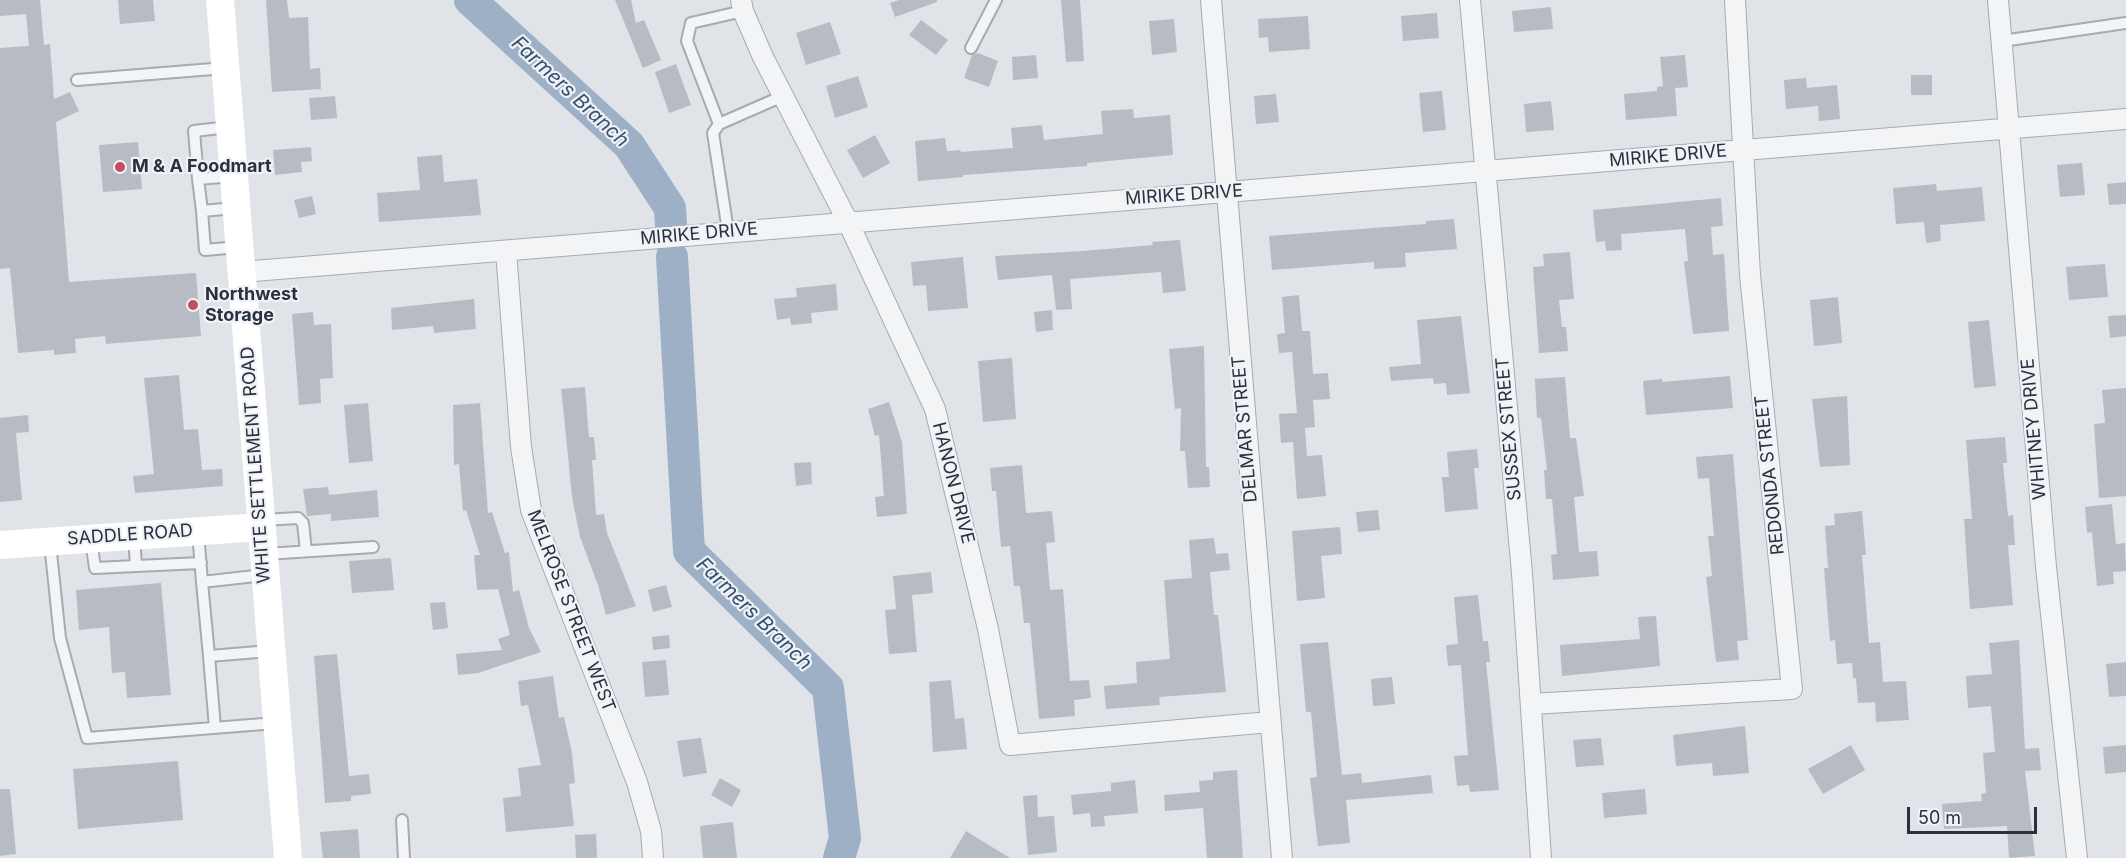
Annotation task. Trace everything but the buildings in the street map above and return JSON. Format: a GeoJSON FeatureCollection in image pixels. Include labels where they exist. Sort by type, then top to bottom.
{"type":"FeatureCollection","features":[{"type":"Feature","properties":{"kind":"main road","name":"WHITE SETTLEMENT ROAD"},"geometry":{"type":"LineString","coordinates":[[220,0],[288,858]]}},
{"type":"Feature","properties":{"kind":"main road","name":"SADDLE ROAD"},"geometry":{"type":"LineString","coordinates":[[0,545],[197,531],[260,523]]}},
{"type":"Feature","properties":{"kind":"street","name":"DELMAR STREET"},"geometry":{"type":"LineString","coordinates":[[1211,0],[1228,192],[1236,330],[1282,858]]}},
{"type":"Feature","properties":{"kind":"street","name":"SUSSEX STREET"},"geometry":{"type":"LineString","coordinates":[[1470,0],[1522,573],[1541,858]]}},
{"type":"Feature","properties":{"kind":"street","name":"REDONDA STREET"},"geometry":{"type":"LineString","coordinates":[[1531,704],[1792,689],[1750,275],[1735,0]]}},
{"type":"Feature","properties":{"kind":"street","name":"WHITNEY DRIVE"},"geometry":{"type":"LineString","coordinates":[[1998,0],[2046,567],[2077,858]]}},
{"type":"Feature","properties":{"kind":"street","name":"HANON DRIVE"},"geometry":{"type":"LineString","coordinates":[[742,6],[783,96],[848,222],[935,410],[988,629],[1010,745],[1270,723]]}},
{"type":"Feature","properties":{"kind":"street","name":"MIRIKE DRIVE"},"geometry":{"type":"LineString","coordinates":[[240,260],[506,251],[728,231],[2126,119]]}},
{"type":"Feature","properties":{"kind":"street","name":"MELROSE STREET WEST"},"geometry":{"type":"LineString","coordinates":[[506,251],[521,447],[531,510],[637,782],[651,831],[653,858]]}},
{"type":"Feature","properties":{"kind":"lane"},"geometry":{"type":"LineString","coordinates":[[971,48],[996,0]]}},
{"type":"Feature","properties":{"kind":"lane"},"geometry":{"type":"LineString","coordinates":[[719,124],[687,41],[691,23],[742,6]]}},
{"type":"Feature","properties":{"kind":"lane"},"geometry":{"type":"LineString","coordinates":[[2002,41],[2126,23]]}},
{"type":"Feature","properties":{"kind":"lane"},"geometry":{"type":"LineString","coordinates":[[77,80],[225,68]]}},
{"type":"Feature","properties":{"kind":"lane"},"geometry":{"type":"LineString","coordinates":[[728,231],[713,132],[719,124],[783,96]]}},
{"type":"Feature","properties":{"kind":"lane"},"geometry":{"type":"LineString","coordinates":[[230,127],[194,131],[205,250],[240,260]]}},
{"type":"Feature","properties":{"kind":"lane"},"geometry":{"type":"LineString","coordinates":[[198,179],[234,176]]}},
{"type":"Feature","properties":{"kind":"lane"},"geometry":{"type":"LineString","coordinates":[[202,211],[236,208]]}},
{"type":"Feature","properties":{"kind":"lane"},"geometry":{"type":"LineString","coordinates":[[260,523],[298,518],[303,523],[306,551]]}},
{"type":"Feature","properties":{"kind":"lane"},"geometry":{"type":"LineString","coordinates":[[197,531],[215,728]]}},
{"type":"Feature","properties":{"kind":"lane"},"geometry":{"type":"LineString","coordinates":[[134,535],[136,566]]}},
{"type":"Feature","properties":{"kind":"lane"},"geometry":{"type":"LineString","coordinates":[[91,537],[96,568],[201,563]]}},
{"type":"Feature","properties":{"kind":"lane"},"geometry":{"type":"LineString","coordinates":[[50,540],[60,638],[87,738],[277,723]]}},
{"type":"Feature","properties":{"kind":"lane"},"geometry":{"type":"LineString","coordinates":[[202,582],[306,551],[373,547]]}},
{"type":"Feature","properties":{"kind":"lane"},"geometry":{"type":"LineString","coordinates":[[209,656],[270,651]]}},
{"type":"Feature","properties":{"kind":"lane"},"geometry":{"type":"LineString","coordinates":[[402,820],[404,858]]}},
{"type":"Feature","properties":{"kind":"waterway","name":"Farmers Branch"},"geometry":{"type":"LineString","coordinates":[[470,0],[629,145],[670,208],[671,225]]}},
{"type":"Feature","properties":{"kind":"waterway","name":"Farmers Branch"},"geometry":{"type":"LineString","coordinates":[[672,257],[689,551],[828,688],[845,838],[839,858]]}},
{"type":"Feature","properties":{"kind":"place","name":"M & A Foodmart"},"geometry":{"type":"Point","coordinates":[120,167]}},
{"type":"Feature","properties":{"kind":"place","name":"Northwest Storage"},"geometry":{"type":"Point","coordinates":[193,305]}}]}
